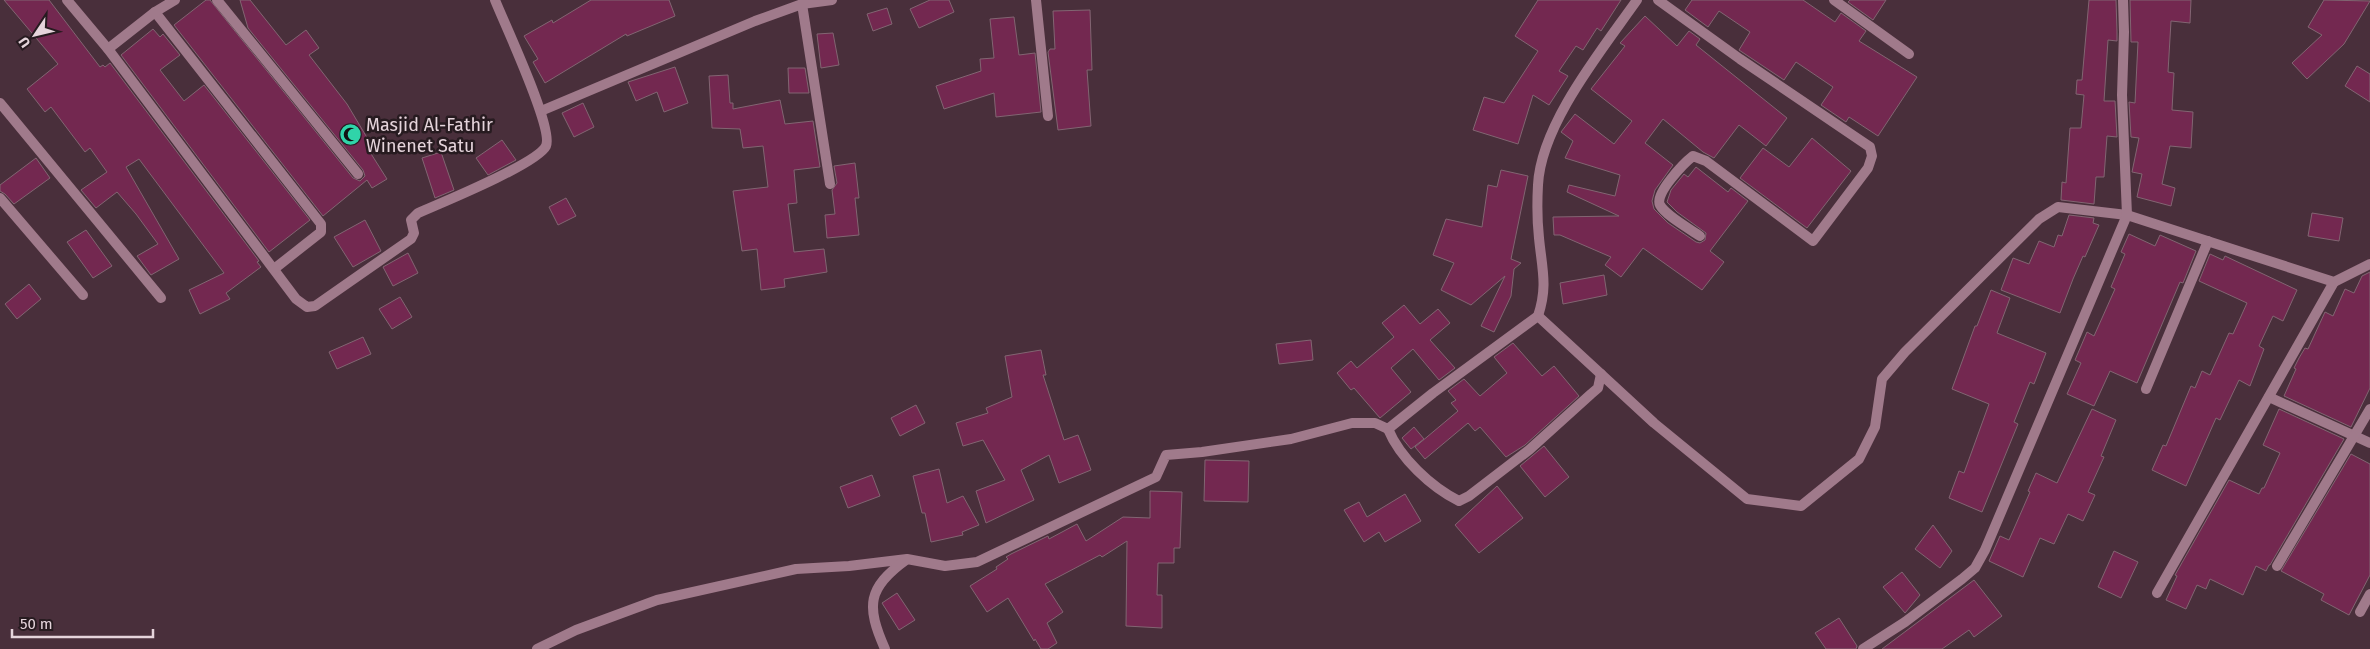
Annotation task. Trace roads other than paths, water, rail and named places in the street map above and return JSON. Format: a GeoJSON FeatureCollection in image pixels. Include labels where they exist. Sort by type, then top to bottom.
{"type":"FeatureCollection","features":[{"type":"Feature","properties":{"kind":"street"},"geometry":{"type":"LineString","coordinates":[[67,0],[108,49],[296,299],[307,307],[314,306],[411,240],[414,233],[411,220],[418,213],[504,175],[543,149],[547,138],[541,111],[495,0]]}},
{"type":"Feature","properties":{"kind":"street"},"geometry":{"type":"LineString","coordinates":[[108,49],[154,12],[174,0]]}},
{"type":"Feature","properties":{"kind":"street"},"geometry":{"type":"LineString","coordinates":[[217,0],[358,174]]}},
{"type":"Feature","properties":{"kind":"street"},"geometry":{"type":"LineString","coordinates":[[541,111],[755,21],[802,4],[832,0]]}},
{"type":"Feature","properties":{"kind":"street"},"geometry":{"type":"LineString","coordinates":[[1036,0],[1048,116]]}},
{"type":"Feature","properties":{"kind":"street"},"geometry":{"type":"LineString","coordinates":[[1388,429],[1432,393],[1538,316],[1545,286],[1537,213],[1542,154],[1565,108],[1637,0]]}},
{"type":"Feature","properties":{"kind":"street"},"geometry":{"type":"LineString","coordinates":[[1658,0],[1740,59],[1870,147],[1872,156],[1868,168],[1813,242],[1706,162],[1693,156],[1683,164],[1659,198],[1660,205],[1666,212],[1700,236]]}},
{"type":"Feature","properties":{"kind":"street"},"geometry":{"type":"LineString","coordinates":[[1834,0],[1909,54]]}},
{"type":"Feature","properties":{"kind":"street"},"geometry":{"type":"LineString","coordinates":[[1862,649],[1905,622],[1975,568],[2127,215],[2123,151],[2123,0]]}},
{"type":"Feature","properties":{"kind":"street"},"geometry":{"type":"LineString","coordinates":[[802,4],[830,184]]}},
{"type":"Feature","properties":{"kind":"street"},"geometry":{"type":"LineString","coordinates":[[154,12],[321,224],[321,232],[274,269]]}},
{"type":"Feature","properties":{"kind":"street"},"geometry":{"type":"LineString","coordinates":[[0,103],[161,298]]}},
{"type":"Feature","properties":{"kind":"street"},"geometry":{"type":"LineString","coordinates":[[0,198],[83,295]]}},
{"type":"Feature","properties":{"kind":"street"},"geometry":{"type":"LineString","coordinates":[[1538,316],[1654,423],[1747,499],[1800,506],[1859,459],[1875,427],[1882,379],[1905,352],[2039,219],[2058,207],[2127,215],[2334,282]]}},
{"type":"Feature","properties":{"kind":"street"},"geometry":{"type":"LineString","coordinates":[[2146,389],[2208,241]]}},
{"type":"Feature","properties":{"kind":"street"},"geometry":{"type":"LineString","coordinates":[[2157,593],[2334,282],[2370,264]]}},
{"type":"Feature","properties":{"kind":"street"},"geometry":{"type":"LineString","coordinates":[[537,649],[576,630],[657,600],[796,569],[907,559],[945,566],[978,562],[1156,477],[1166,455],[1290,439],[1352,423],[1375,423],[1388,429],[1398,449],[1412,464],[1446,494],[1459,501],[1469,496],[1529,450],[1573,411],[1598,388],[1601,374]]}},
{"type":"Feature","properties":{"kind":"street"},"geometry":{"type":"LineString","coordinates":[[2269,397],[2370,443]]}},
{"type":"Feature","properties":{"kind":"street"},"geometry":{"type":"LineString","coordinates":[[2277,566],[2370,409]]}},
{"type":"Feature","properties":{"kind":"street"},"geometry":{"type":"LineString","coordinates":[[885,649],[873,612],[873,595],[889,572],[907,559]]}},
{"type":"Feature","properties":{"kind":"street"},"geometry":{"type":"LineString","coordinates":[[2360,612],[2370,594]]}},
{"type":"Feature","properties":{"kind":"place","name":"Masjid Al-Fathir Winenet Satu"},"geometry":{"type":"Point","coordinates":[350,135]}}]}
